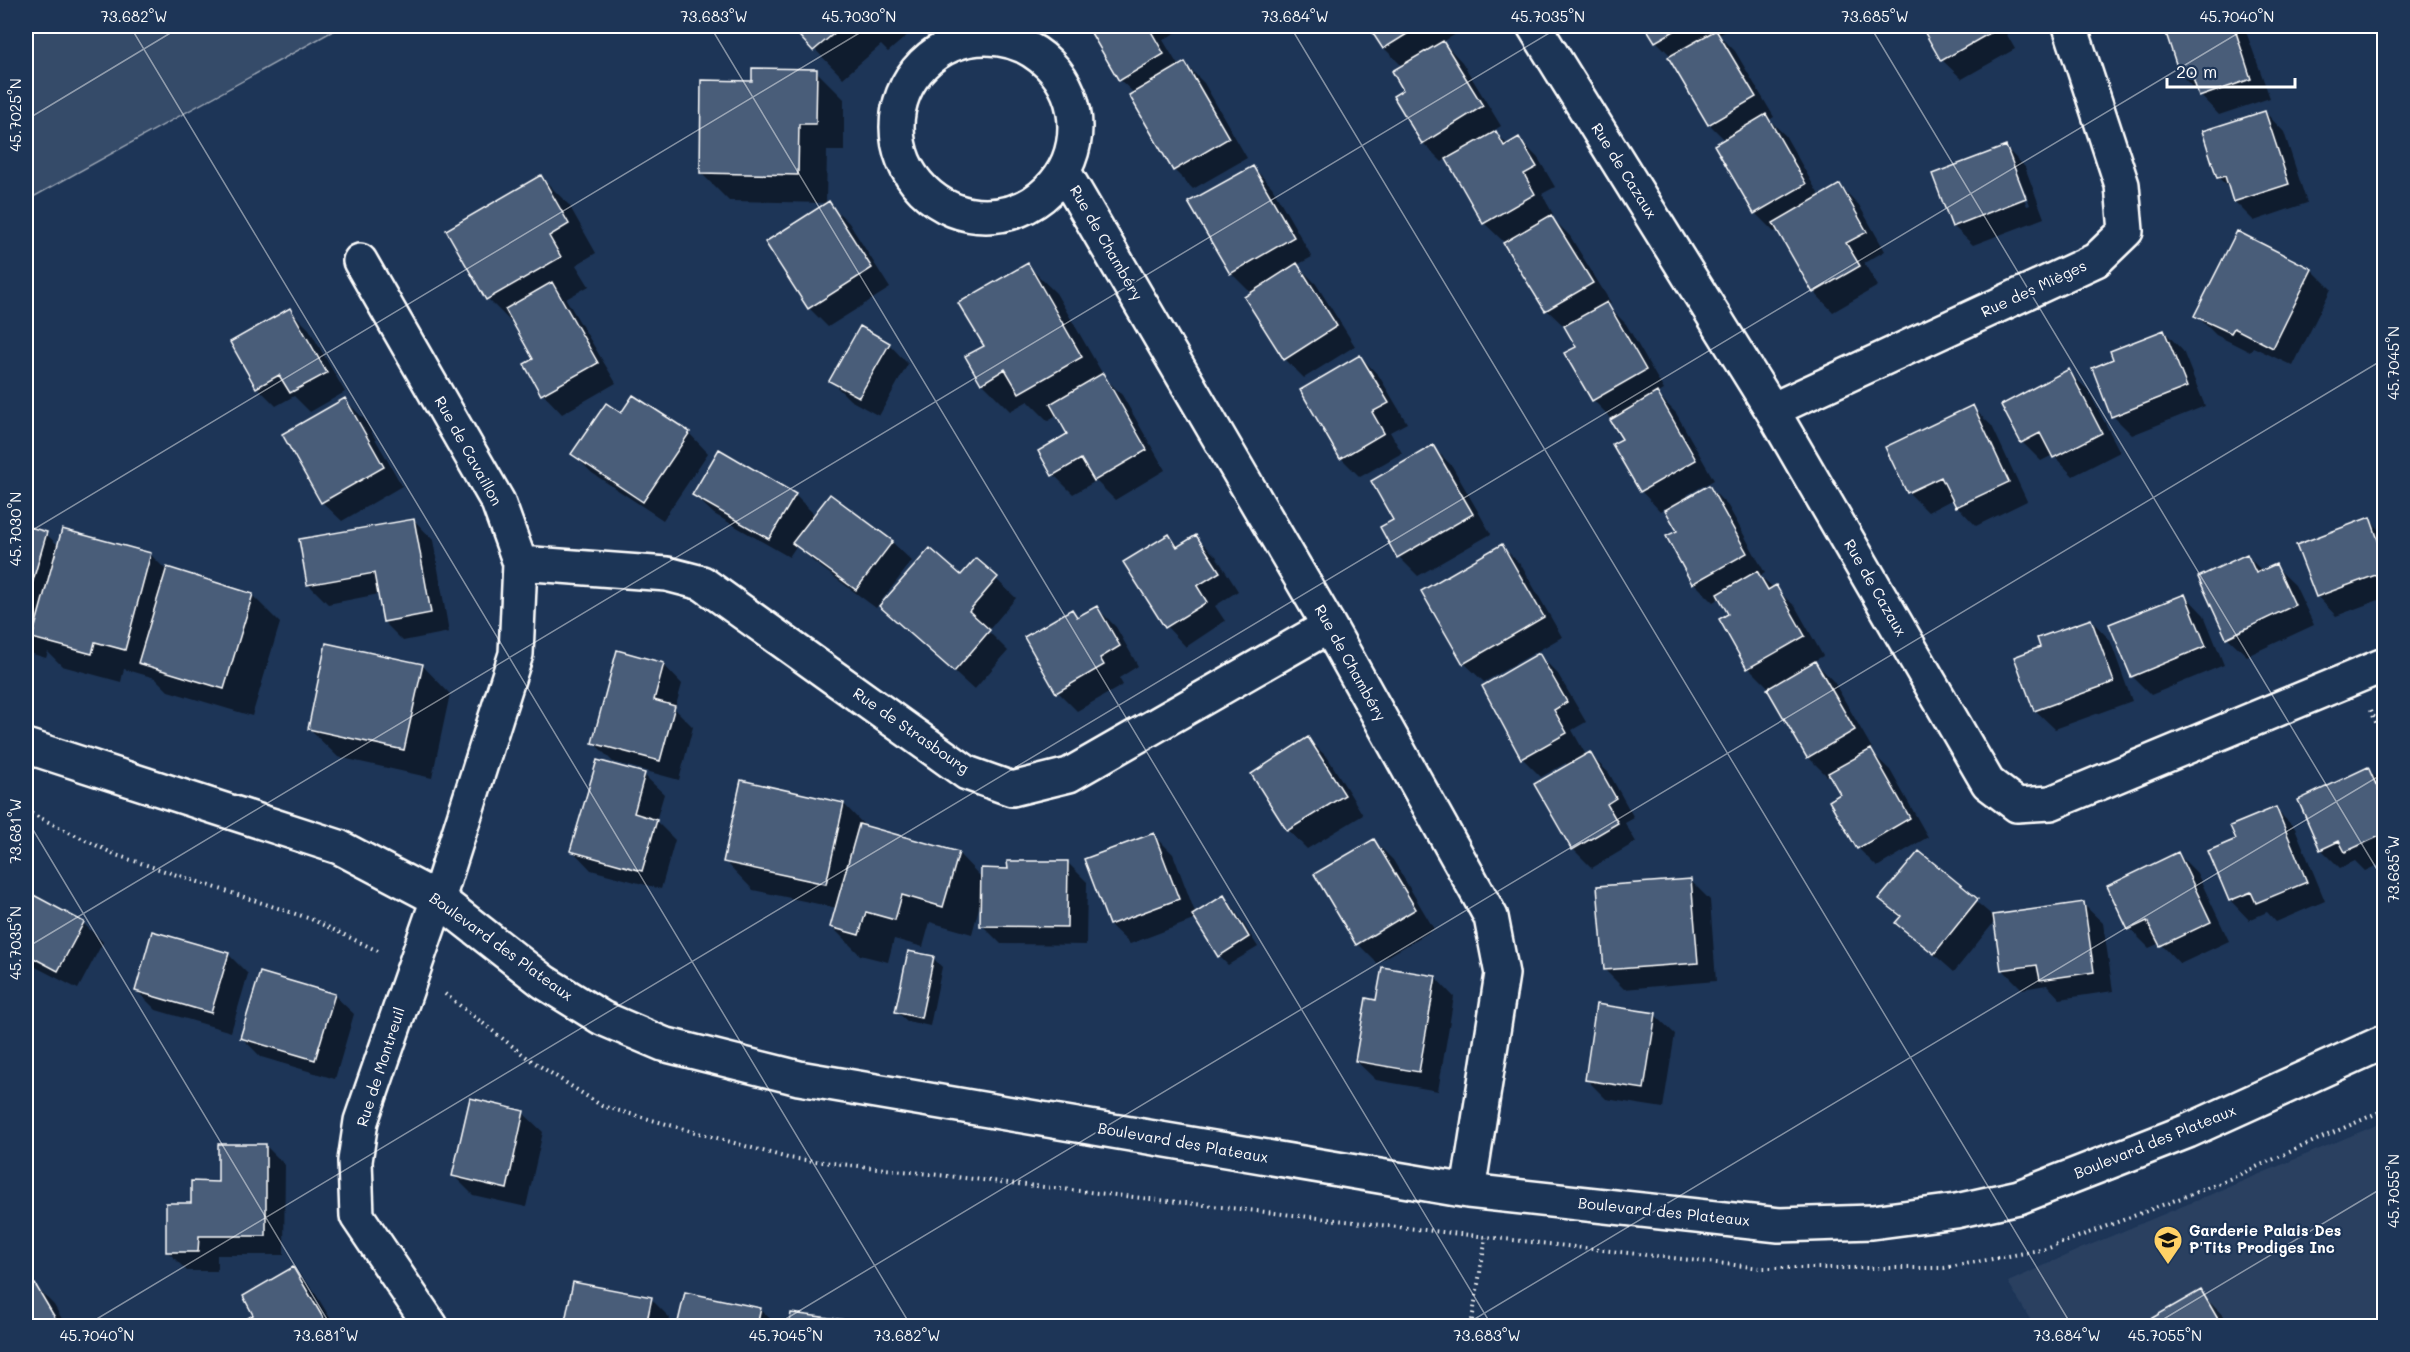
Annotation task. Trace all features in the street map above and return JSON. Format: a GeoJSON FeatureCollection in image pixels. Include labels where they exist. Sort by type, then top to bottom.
{"type":"FeatureCollection","features":[{"type":"Feature","properties":{"kind":"street","name":"Rue de Cazaux"},"geometry":{"type":"LineString","coordinates":[[1534,26],[1772,410],[1988,783],[2018,805],[2051,803],[2385,665]]}},
{"type":"Feature","properties":{"kind":"street","name":"Rue des Mièges"},"geometry":{"type":"LineString","coordinates":[[1772,410],[2096,260],[2126,231],[2122,185],[2070,26]]}},
{"type":"Feature","properties":{"kind":"street","name":"Rue de Chambéry"},"geometry":{"type":"LineString","coordinates":[[1028,35],[1066,84],[1075,113],[1075,143],[1064,171],[1046,194],[1021,210],[993,217],[963,215],[937,203],[915,183],[901,158],[896,129],[900,100],[913,74],[935,53],[962,41],[1028,35]]}},
{"type":"Feature","properties":{"kind":"street","name":"Rue de Chambéry"},"geometry":{"type":"LineString","coordinates":[[1064,171],[1329,626],[1491,917],[1502,974],[1468,1191]]}},
{"type":"Feature","properties":{"kind":"street","name":"Rue de Cavaillon"},"geometry":{"type":"LineString","coordinates":[[360,261],[498,502],[520,563],[516,654],[438,899]]}},
{"type":"Feature","properties":{"kind":"street","name":"Rue de Strasbourg"},"geometry":{"type":"LineString","coordinates":[[520,563],[667,574],[702,583],[967,773],[1012,789],[1069,775],[1329,626]]}},
{"type":"Feature","properties":{"kind":"street","name":"Boulevard des Plateaux"},"geometry":{"type":"LineString","coordinates":[[26,746],[339,847],[438,899],[544,982],[602,1018],[663,1044],[799,1078],[1468,1191],[1779,1225],[1872,1222],[1956,1210],[2019,1197],[2167,1139],[2385,1042]]}},
{"type":"Feature","properties":{"kind":"street","name":"Rue de Montreuil"},"geometry":{"type":"LineString","coordinates":[[432,1326],[357,1216],[355,1161],[361,1121],[438,899]]}},
{"type":"Feature","properties":{"kind":"path"},"geometry":{"type":"LineString","coordinates":[[1471,1326],[1486,1237]]}},
{"type":"Feature","properties":{"kind":"shaded area"},"geometry":{"type":"Polygon","coordinates":[[[26,26],[342,26],[26,201],[26,26]]]}},
{"type":"Feature","properties":{"kind":"shaded area","name":"Garderie Palais Des P'Tits Prodiges Inc"},"geometry":{"type":"Polygon","coordinates":[[[2384,1122],[2384,1326],[2034,1326],[2008,1282],[2078,1250],[2384,1122]]]}},
{"type":"Feature","properties":{"kind":"building"},"geometry":{"type":"Polygon","coordinates":[[[790,26],[843,26],[813,51],[790,26]]]}},
{"type":"Feature","properties":{"kind":"building"},"geometry":{"type":"Polygon","coordinates":[[[1087,26],[1148,26],[1164,54],[1119,81],[1087,26]]]}},
{"type":"Feature","properties":{"kind":"building"},"geometry":{"type":"Polygon","coordinates":[[[1368,26],[1420,26],[1383,49],[1368,26]]]}},
{"type":"Feature","properties":{"kind":"building"},"geometry":{"type":"Polygon","coordinates":[[[1645,26],[1683,26],[1655,42],[1645,26]]]}},
{"type":"Feature","properties":{"kind":"building"},"geometry":{"type":"Polygon","coordinates":[[[1921,26],[1995,26],[1997,29],[1941,61],[1921,26]]]}},
{"type":"Feature","properties":{"kind":"building"},"geometry":{"type":"Polygon","coordinates":[[[2234,26],[2251,79],[2199,97],[2191,72],[2180,76],[2164,27],[2234,26]]]}},
{"type":"Feature","properties":{"kind":"building"},"geometry":{"type":"Polygon","coordinates":[[[1716,30],[1756,97],[1708,125],[1668,57],[1716,30]]]}},
{"type":"Feature","properties":{"kind":"building"},"geometry":{"type":"Polygon","coordinates":[[[1443,41],[1483,106],[1422,144],[1393,96],[1403,90],[1392,71],[1443,41]]]}},
{"type":"Feature","properties":{"kind":"building"},"geometry":{"type":"Polygon","coordinates":[[[1185,62],[1229,138],[1173,171],[1129,95],[1185,62]]]}},
{"type":"Feature","properties":{"kind":"building"},"geometry":{"type":"Polygon","coordinates":[[[752,68],[817,69],[816,124],[799,124],[798,175],[700,173],[701,80],[752,81],[752,68]]]}},
{"type":"Feature","properties":{"kind":"building"},"geometry":{"type":"Polygon","coordinates":[[[2265,111],[2289,184],[2233,202],[2225,176],[2217,178],[2202,131],[2265,111]]]}},
{"type":"Feature","properties":{"kind":"building"},"geometry":{"type":"Polygon","coordinates":[[[1766,114],[1806,184],[1754,214],[1714,145],[1766,114]]]}},
{"type":"Feature","properties":{"kind":"building"},"geometry":{"type":"Polygon","coordinates":[[[1496,131],[1504,146],[1519,137],[1537,167],[1524,174],[1535,194],[1483,224],[1446,159],[1496,131]]]}},
{"type":"Feature","properties":{"kind":"building"},"geometry":{"type":"Polygon","coordinates":[[[2006,146],[2026,198],[1952,227],[1932,174],[2006,146]]]}},
{"type":"Feature","properties":{"kind":"building"},"geometry":{"type":"Polygon","coordinates":[[[1253,166],[1294,237],[1230,274],[1188,202],[1253,166]]]}},
{"type":"Feature","properties":{"kind":"building"},"geometry":{"type":"Polygon","coordinates":[[[541,175],[569,224],[549,236],[561,257],[486,300],[446,230],[541,175]]]}},
{"type":"Feature","properties":{"kind":"building"},"geometry":{"type":"Polygon","coordinates":[[[1840,184],[1867,232],[1846,243],[1860,266],[1813,293],[1773,223],[1840,184]]]}},
{"type":"Feature","properties":{"kind":"building"},"geometry":{"type":"Polygon","coordinates":[[[829,201],[872,268],[808,309],[765,242],[829,201]]]}},
{"type":"Feature","properties":{"kind":"building"},"geometry":{"type":"Polygon","coordinates":[[[1551,215],[1593,283],[1545,311],[1503,243],[1551,215]]]}},
{"type":"Feature","properties":{"kind":"building"},"geometry":{"type":"Polygon","coordinates":[[[2237,231],[2312,269],[2273,348],[2234,328],[2231,333],[2194,316],[2237,231]]]}},
{"type":"Feature","properties":{"kind":"building"},"geometry":{"type":"Polygon","coordinates":[[[1028,263],[1082,357],[1019,393],[1005,369],[981,384],[965,356],[984,346],[958,303],[1028,263]]]}},
{"type":"Feature","properties":{"kind":"building"},"geometry":{"type":"Polygon","coordinates":[[[1297,263],[1337,326],[1284,360],[1244,297],[1297,263]]]}},
{"type":"Feature","properties":{"kind":"building"},"geometry":{"type":"Polygon","coordinates":[[[552,282],[598,363],[541,395],[524,364],[533,359],[505,309],[552,282]]]}},
{"type":"Feature","properties":{"kind":"building"},"geometry":{"type":"Polygon","coordinates":[[[1607,302],[1646,370],[1592,401],[1564,353],[1576,347],[1564,326],[1607,302]]]}},
{"type":"Feature","properties":{"kind":"building"},"geometry":{"type":"Polygon","coordinates":[[[290,308],[327,373],[290,393],[279,375],[256,388],[230,342],[290,308]]]}},
{"type":"Feature","properties":{"kind":"building"},"geometry":{"type":"Polygon","coordinates":[[[860,326],[890,343],[859,397],[829,381],[860,326]]]}},
{"type":"Feature","properties":{"kind":"building"},"geometry":{"type":"Polygon","coordinates":[[[2164,330],[2187,387],[2111,417],[2092,368],[2113,359],[2110,351],[2164,330]]]}},
{"type":"Feature","properties":{"kind":"building"},"geometry":{"type":"Polygon","coordinates":[[[1360,355],[1389,403],[1372,412],[1384,433],[1340,459],[1300,390],[1360,355]]]}},
{"type":"Feature","properties":{"kind":"building"},"geometry":{"type":"Polygon","coordinates":[[[2069,369],[2102,433],[2053,458],[2040,433],[2021,443],[2001,405],[2069,369]]]}},
{"type":"Feature","properties":{"kind":"building"},"geometry":{"type":"Polygon","coordinates":[[[1103,373],[1147,450],[1094,481],[1081,459],[1052,476],[1038,451],[1067,434],[1050,404],[1103,373]]]}},
{"type":"Feature","properties":{"kind":"building"},"geometry":{"type":"Polygon","coordinates":[[[1657,392],[1696,460],[1640,492],[1612,444],[1622,439],[1610,420],[1657,392]]]}},
{"type":"Feature","properties":{"kind":"building"},"geometry":{"type":"Polygon","coordinates":[[[633,395],[690,432],[643,502],[571,454],[606,403],[621,413],[633,395]]]}},
{"type":"Feature","properties":{"kind":"building"},"geometry":{"type":"Polygon","coordinates":[[[345,398],[384,467],[321,503],[282,434],[345,398]]]}},
{"type":"Feature","properties":{"kind":"building"},"geometry":{"type":"Polygon","coordinates":[[[1973,405],[2009,482],[1956,507],[1941,477],[1907,493],[1885,447],[1973,405]]]}},
{"type":"Feature","properties":{"kind":"building"},"geometry":{"type":"Polygon","coordinates":[[[1433,445],[1473,514],[1397,558],[1380,527],[1393,520],[1371,481],[1433,445]]]}},
{"type":"Feature","properties":{"kind":"building"},"geometry":{"type":"Polygon","coordinates":[[[719,449],[796,494],[769,539],[692,495],[719,449]]]}},
{"type":"Feature","properties":{"kind":"building"},"geometry":{"type":"Polygon","coordinates":[[[1709,485],[1747,553],[1692,584],[1666,536],[1677,531],[1665,510],[1709,485]]]}},
{"type":"Feature","properties":{"kind":"building"},"geometry":{"type":"Polygon","coordinates":[[[830,494],[893,541],[856,590],[792,543],[830,494]]]}},
{"type":"Feature","properties":{"kind":"building"},"geometry":{"type":"Polygon","coordinates":[[[2370,517],[2384,557],[2384,572],[2316,597],[2296,545],[2370,517]]]}},
{"type":"Feature","properties":{"kind":"building"},"geometry":{"type":"Polygon","coordinates":[[[414,519],[431,613],[383,622],[374,573],[307,585],[299,539],[414,519]]]}},
{"type":"Feature","properties":{"kind":"building"},"geometry":{"type":"Polygon","coordinates":[[[26,526],[47,532],[26,605],[26,526]]]}},
{"type":"Feature","properties":{"kind":"building"},"geometry":{"type":"Polygon","coordinates":[[[62,529],[151,553],[125,650],[95,642],[92,654],[32,638],[62,529]]]}},
{"type":"Feature","properties":{"kind":"building"},"geometry":{"type":"Polygon","coordinates":[[[1169,534],[1177,547],[1196,535],[1220,572],[1197,586],[1207,602],[1165,628],[1123,562],[1169,534]]]}},
{"type":"Feature","properties":{"kind":"building"},"geometry":{"type":"Polygon","coordinates":[[[1502,544],[1544,617],[1463,664],[1421,591],[1502,544]]]}},
{"type":"Feature","properties":{"kind":"building"},"geometry":{"type":"Polygon","coordinates":[[[930,548],[961,575],[976,558],[998,577],[969,611],[990,630],[954,672],[879,606],[930,548]]]}},
{"type":"Feature","properties":{"kind":"building"},"geometry":{"type":"Polygon","coordinates":[[[2247,554],[2256,573],[2276,564],[2295,605],[2226,638],[2198,577],[2247,554]]]}},
{"type":"Feature","properties":{"kind":"building"},"geometry":{"type":"Polygon","coordinates":[[[167,567],[253,594],[224,689],[138,663],[167,567]]]}},
{"type":"Feature","properties":{"kind":"building"},"geometry":{"type":"Polygon","coordinates":[[[1757,571],[1768,590],[1776,585],[1805,636],[1747,669],[1719,619],[1728,614],[1717,594],[1757,571]]]}},
{"type":"Feature","properties":{"kind":"building"},"geometry":{"type":"Polygon","coordinates":[[[2185,594],[2206,646],[2131,677],[2109,624],[2185,594]]]}},
{"type":"Feature","properties":{"kind":"building"},"geometry":{"type":"Polygon","coordinates":[[[1097,606],[1120,646],[1100,658],[1104,665],[1056,693],[1024,637],[1072,609],[1077,617],[1097,606]]]}},
{"type":"Feature","properties":{"kind":"building"},"geometry":{"type":"Polygon","coordinates":[[[2091,619],[2114,682],[2034,711],[2014,657],[2040,647],[2037,638],[2091,619]]]}},
{"type":"Feature","properties":{"kind":"building"},"geometry":{"type":"Polygon","coordinates":[[[326,643],[423,664],[404,750],[308,729],[326,643]]]}},
{"type":"Feature","properties":{"kind":"building"},"geometry":{"type":"Polygon","coordinates":[[[617,650],[664,663],[654,700],[675,706],[660,761],[592,743],[617,650]]]}},
{"type":"Feature","properties":{"kind":"building"},"geometry":{"type":"Polygon","coordinates":[[[1539,653],[1567,702],[1554,710],[1567,733],[1521,759],[1482,686],[1539,653]]]}},
{"type":"Feature","properties":{"kind":"building"},"geometry":{"type":"Polygon","coordinates":[[[1815,661],[1855,730],[1807,758],[1767,689],[1815,661]]]}},
{"type":"Feature","properties":{"kind":"building"},"geometry":{"type":"Polygon","coordinates":[[[1308,737],[1345,795],[1287,831],[1251,774],[1308,737]]]}},
{"type":"Feature","properties":{"kind":"building"},"geometry":{"type":"Polygon","coordinates":[[[1871,749],[1910,818],[1857,849],[1829,801],[1840,794],[1828,773],[1871,749]]]}},
{"type":"Feature","properties":{"kind":"building"},"geometry":{"type":"Polygon","coordinates":[[[1590,752],[1616,798],[1607,804],[1618,823],[1572,850],[1534,784],[1590,752]]]}},
{"type":"Feature","properties":{"kind":"building"},"geometry":{"type":"Polygon","coordinates":[[[597,760],[645,773],[634,813],[657,820],[642,871],[570,851],[597,760]]]}},
{"type":"Feature","properties":{"kind":"building"},"geometry":{"type":"Polygon","coordinates":[[[2368,767],[2384,802],[2384,834],[2345,852],[2339,841],[2320,850],[2298,800],[2368,767]]]}},
{"type":"Feature","properties":{"kind":"building"},"geometry":{"type":"Polygon","coordinates":[[[741,780],[844,803],[826,884],[723,862],[741,780]]]}},
{"type":"Feature","properties":{"kind":"building"},"geometry":{"type":"Polygon","coordinates":[[[2276,807],[2307,882],[2256,903],[2251,892],[2229,901],[2208,851],[2236,839],[2230,826],[2276,807]]]}},
{"type":"Feature","properties":{"kind":"building"},"geometry":{"type":"Polygon","coordinates":[[[859,824],[959,852],[943,907],[902,895],[895,920],[866,912],[859,935],[830,927],[859,824]]]}},
{"type":"Feature","properties":{"kind":"building"},"geometry":{"type":"Polygon","coordinates":[[[1154,833],[1179,899],[1109,925],[1084,859],[1154,833]]]}},
{"type":"Feature","properties":{"kind":"building"},"geometry":{"type":"Polygon","coordinates":[[[1374,839],[1416,909],[1356,945],[1314,874],[1374,839]]]}},
{"type":"Feature","properties":{"kind":"building"},"geometry":{"type":"Polygon","coordinates":[[[1919,851],[1978,899],[1934,954],[1895,923],[1901,916],[1879,899],[1919,851]]]}},
{"type":"Feature","properties":{"kind":"building"},"geometry":{"type":"Polygon","coordinates":[[[2178,852],[2211,922],[2160,946],[2147,921],[2128,930],[2107,886],[2178,852]]]}},
{"type":"Feature","properties":{"kind":"building"},"geometry":{"type":"Polygon","coordinates":[[[1007,861],[1068,861],[1067,927],[980,926],[981,868],[1008,869],[1007,861]]]}},
{"type":"Feature","properties":{"kind":"building"},"geometry":{"type":"Polygon","coordinates":[[[1691,879],[1698,963],[1604,970],[1597,886],[1691,879]]]}},
{"type":"Feature","properties":{"kind":"building"},"geometry":{"type":"Polygon","coordinates":[[[26,891],[84,922],[58,971],[26,954],[26,891]]]}},
{"type":"Feature","properties":{"kind":"building"},"geometry":{"type":"Polygon","coordinates":[[[1224,895],[1249,937],[1218,957],[1192,915],[1224,895]]]}},
{"type":"Feature","properties":{"kind":"building"},"geometry":{"type":"Polygon","coordinates":[[[2084,902],[2094,972],[2040,980],[2037,965],[2001,970],[1993,915],[2084,902]]]}},
{"type":"Feature","properties":{"kind":"building"},"geometry":{"type":"Polygon","coordinates":[[[152,931],[229,953],[211,1013],[135,991],[152,931]]]}},
{"type":"Feature","properties":{"kind":"building"},"geometry":{"type":"Polygon","coordinates":[[[908,951],[934,956],[921,1018],[895,1012],[908,951]]]}},
{"type":"Feature","properties":{"kind":"building"},"geometry":{"type":"Polygon","coordinates":[[[1382,967],[1436,976],[1419,1072],[1355,1061],[1366,998],[1376,1000],[1382,967]]]}},
{"type":"Feature","properties":{"kind":"building"},"geometry":{"type":"Polygon","coordinates":[[[260,972],[335,994],[315,1060],[240,1038],[260,972]]]}},
{"type":"Feature","properties":{"kind":"building"},"geometry":{"type":"Polygon","coordinates":[[[1596,1004],[1656,1013],[1644,1089],[1585,1080],[1596,1004]]]}},
{"type":"Feature","properties":{"kind":"building"},"geometry":{"type":"Polygon","coordinates":[[[470,1098],[524,1111],[507,1189],[452,1176],[470,1098]]]}},
{"type":"Feature","properties":{"kind":"building"},"geometry":{"type":"Polygon","coordinates":[[[218,1144],[266,1144],[266,1236],[199,1236],[198,1252],[166,1252],[166,1203],[191,1203],[191,1181],[218,1182],[218,1144]]]}},
{"type":"Feature","properties":{"kind":"building"},"geometry":{"type":"Polygon","coordinates":[[[293,1267],[328,1326],[246,1326],[243,1321],[253,1315],[243,1296],[293,1267]]]}},
{"type":"Feature","properties":{"kind":"building"},"geometry":{"type":"Polygon","coordinates":[[[573,1282],[652,1297],[646,1326],[564,1326],[573,1282]]]}},
{"type":"Feature","properties":{"kind":"building"},"geometry":{"type":"Polygon","coordinates":[[[35,1284],[60,1326],[26,1326],[26,1290],[35,1284]]]}},
{"type":"Feature","properties":{"kind":"building"},"geometry":{"type":"Polygon","coordinates":[[[2201,1290],[2222,1326],[2138,1326],[2201,1290]]]}},
{"type":"Feature","properties":{"kind":"building"},"geometry":{"type":"Polygon","coordinates":[[[685,1292],[761,1308],[757,1326],[677,1326],[685,1292]]]}},
{"type":"Feature","properties":{"kind":"building"},"geometry":{"type":"Polygon","coordinates":[[[791,1313],[869,1323],[869,1326],[789,1326],[791,1313]]]}},
{"type":"Feature","properties":{"kind":"place","name":"Garderie Palais Des P'Tits Prodiges Inc"},"geometry":{"type":"Point","coordinates":[2168,1266]}}]}
